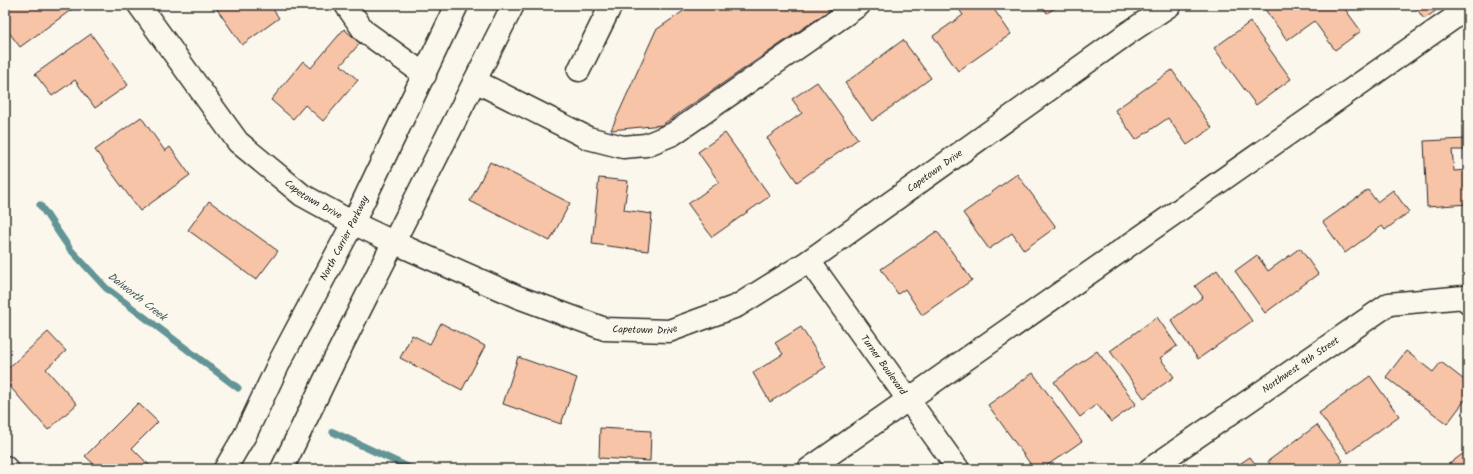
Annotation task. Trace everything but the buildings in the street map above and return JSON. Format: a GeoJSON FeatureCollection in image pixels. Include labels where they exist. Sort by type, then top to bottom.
{"type":"FeatureCollection","features":[{"type":"Feature","properties":{"kind":"street","name":"Capetown Drive"},"geometry":{"type":"LineString","coordinates":[[139,5],[238,142],[302,195],[393,242],[518,297],[605,329],[669,331],[737,306],[809,261],[1170,5]]}},
{"type":"Feature","properties":{"kind":"street"},"geometry":{"type":"LineString","coordinates":[[346,5],[364,31],[425,75]]}},
{"type":"Feature","properties":{"kind":"street","name":"North Carrier Parkway"},"geometry":{"type":"LineString","coordinates":[[225,469],[245,435],[281,360],[354,223],[457,5]]}},
{"type":"Feature","properties":{"kind":"street"},"geometry":{"type":"LineString","coordinates":[[282,469],[393,242],[513,5]]}},
{"type":"Feature","properties":{"kind":"street"},"geometry":{"type":"LineString","coordinates":[[579,70],[611,5]]}},
{"type":"Feature","properties":{"kind":"street"},"geometry":{"type":"LineString","coordinates":[[475,81],[588,138],[623,147],[646,145],[672,134],[859,5]]}},
{"type":"Feature","properties":{"kind":"street"},"geometry":{"type":"LineString","coordinates":[[809,469],[1468,8]]}},
{"type":"Feature","properties":{"kind":"street","name":"Turner Boulevard"},"geometry":{"type":"LineString","coordinates":[[809,261],[958,469]]}},
{"type":"Feature","properties":{"kind":"street","name":"Northwest 9th Street"},"geometry":{"type":"LineString","coordinates":[[1150,469],[1389,304],[1466,300]]}},
{"type":"Feature","properties":{"kind":"waterway","name":"Dalworth Creek"},"geometry":{"type":"LineString","coordinates":[[40,205],[70,249],[106,288],[238,388]]}},
{"type":"Feature","properties":{"kind":"waterway","name":"Dalworth Creek"},"geometry":{"type":"LineString","coordinates":[[333,432],[412,469]]}}]}
